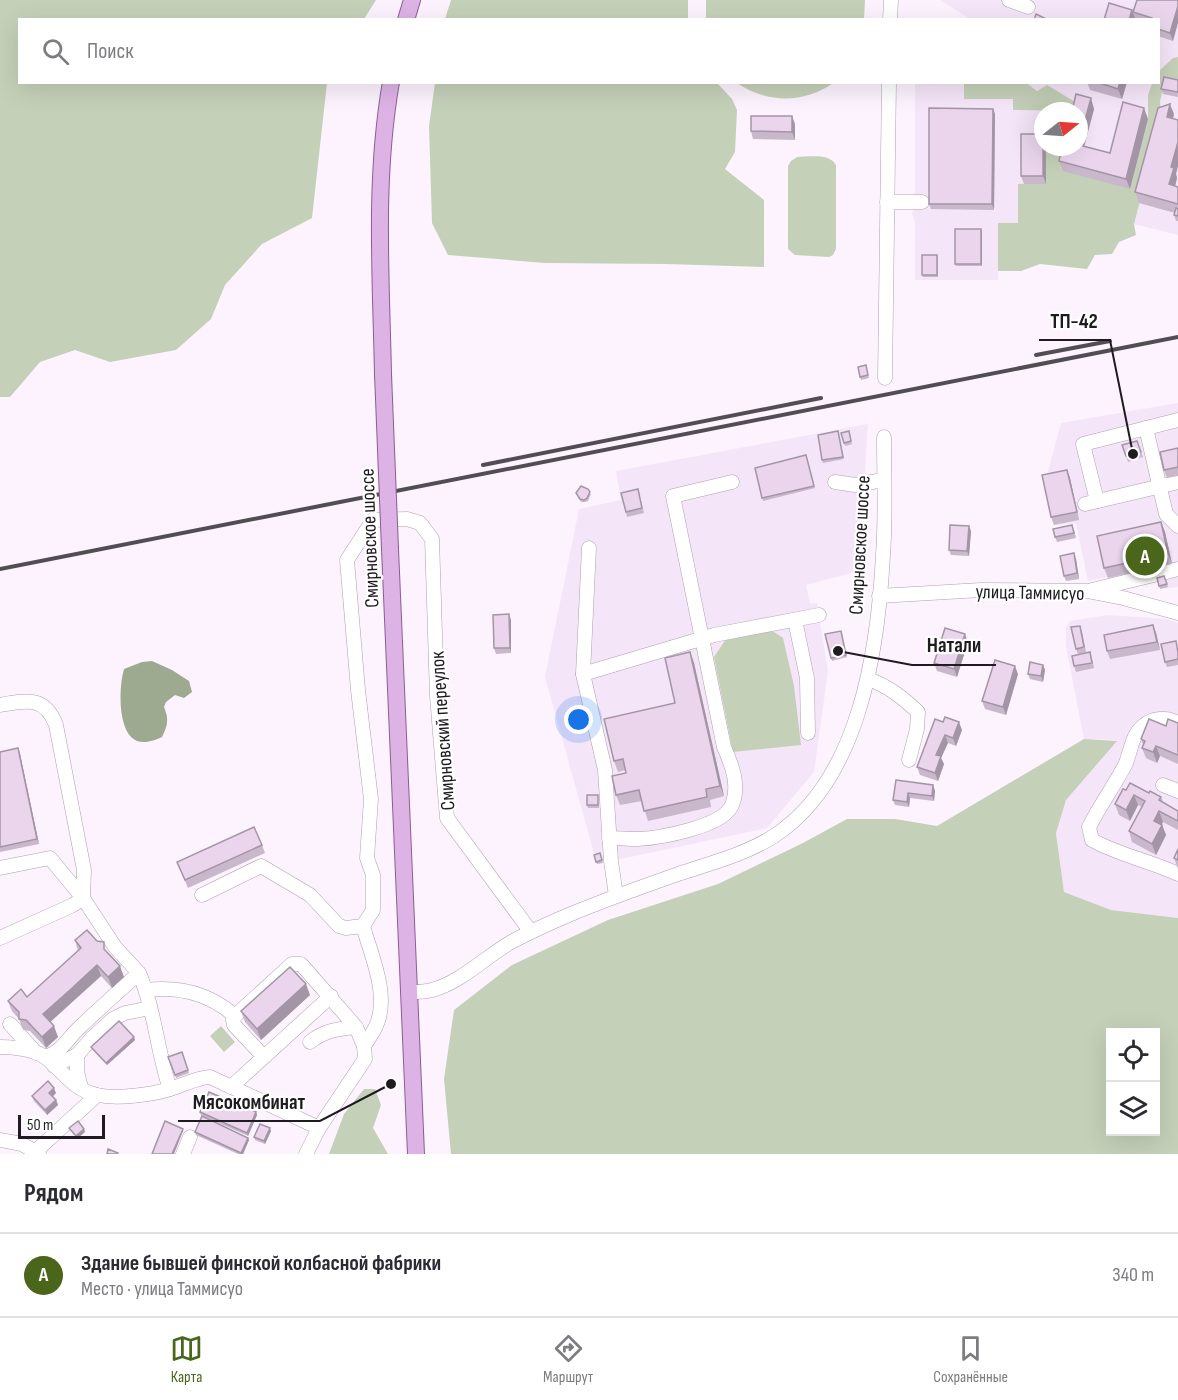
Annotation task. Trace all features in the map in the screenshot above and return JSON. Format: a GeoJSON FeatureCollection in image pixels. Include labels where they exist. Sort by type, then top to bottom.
{"type":"FeatureCollection","features":[{"type":"Feature","properties":{"kind":"main road"},"geometry":{"type":"LineString","coordinates":[[407,18],[412,0]]}},
{"type":"Feature","properties":{"kind":"main road","name":"Смирновское шоссе"},"geometry":{"type":"LineString","coordinates":[[391,84],[381,158],[383,375],[416,1154]]}},
{"type":"Feature","properties":{"kind":"street"},"geometry":{"type":"LineString","coordinates":[[890,18],[891,0]]}},
{"type":"Feature","properties":{"kind":"street"},"geometry":{"type":"LineString","coordinates":[[1009,0],[1028,7]]}},
{"type":"Feature","properties":{"kind":"street"},"geometry":{"type":"LineString","coordinates":[[885,378],[889,84]]}},
{"type":"Feature","properties":{"kind":"street"},"geometry":{"type":"LineString","coordinates":[[887,202],[922,202]]}},
{"type":"Feature","properties":{"kind":"street"},"geometry":{"type":"LineString","coordinates":[[1178,420],[1083,444],[1091,503],[1178,482]]}},
{"type":"Feature","properties":{"kind":"street"},"geometry":{"type":"LineString","coordinates":[[1146,428],[1166,514],[1178,526]]}},
{"type":"Feature","properties":{"kind":"street","name":"Смирновское шоссе"},"geometry":{"type":"LineString","coordinates":[[410,992],[431,991],[450,983],[512,941],[616,896],[750,849],[774,836],[812,802],[842,754],[860,711],[868,679],[884,555],[884,438]]}},
{"type":"Feature","properties":{"kind":"street"},"geometry":{"type":"LineString","coordinates":[[835,482],[855,485],[883,480]]}},
{"type":"Feature","properties":{"kind":"street"},"geometry":{"type":"LineString","coordinates":[[609,838],[646,838],[691,829],[718,819],[731,807],[736,788],[732,766],[724,747],[673,496],[732,482]]}},
{"type":"Feature","properties":{"kind":"street","name":"Смирновский переулок"},"geometry":{"type":"LineString","coordinates":[[363,926],[373,910],[373,875],[367,858],[371,799],[358,690],[347,560],[373,520],[407,519],[420,523],[432,539],[437,696],[447,818],[531,932]]}},
{"type":"Feature","properties":{"kind":"street"},"geometry":{"type":"LineString","coordinates":[[589,548],[583,674],[605,770],[609,838],[616,896]]}},
{"type":"Feature","properties":{"kind":"street"},"geometry":{"type":"LineString","coordinates":[[1087,591],[1178,569]]}},
{"type":"Feature","properties":{"kind":"street","name":"улица Таммисуо"},"geometry":{"type":"LineString","coordinates":[[879,597],[981,590],[1087,591],[1178,613]]}},
{"type":"Feature","properties":{"kind":"street"},"geometry":{"type":"LineString","coordinates":[[583,674],[701,639],[819,615]]}},
{"type":"Feature","properties":{"kind":"street"},"geometry":{"type":"LineString","coordinates":[[795,620],[807,678],[808,733]]}},
{"type":"Feature","properties":{"kind":"street"},"geometry":{"type":"LineString","coordinates":[[868,679],[883,684],[899,694],[918,712],[917,729],[909,760]]}},
{"type":"Feature","properties":{"kind":"street"},"geometry":{"type":"LineString","coordinates":[[0,705],[29,701],[39,703],[47,708],[56,725],[84,870],[83,898]]}},
{"type":"Feature","properties":{"kind":"street"},"geometry":{"type":"LineString","coordinates":[[1178,723],[1169,718],[1156,720],[1144,725],[1135,735],[1125,763],[1089,827],[1092,840],[1105,847],[1159,865],[1178,874]]}},
{"type":"Feature","properties":{"kind":"street"},"geometry":{"type":"LineString","coordinates":[[1163,785],[1178,791]]}},
{"type":"Feature","properties":{"kind":"street"},"geometry":{"type":"LineString","coordinates":[[0,868],[50,858],[83,898],[115,946],[139,973],[146,990],[161,1062],[170,1089]]}},
{"type":"Feature","properties":{"kind":"street"},"geometry":{"type":"LineString","coordinates":[[202,895],[261,866],[310,895],[339,926],[346,928],[363,926],[379,983],[381,1003],[377,1025],[306,1154]]}},
{"type":"Feature","properties":{"kind":"street"},"geometry":{"type":"LineString","coordinates":[[0,938],[74,905],[83,898]]}},
{"type":"Feature","properties":{"kind":"street"},"geometry":{"type":"LineString","coordinates":[[264,1058],[234,1025],[235,1016],[292,964],[297,963],[302,964],[356,1027],[364,1052]]}},
{"type":"Feature","properties":{"kind":"street"},"geometry":{"type":"LineString","coordinates":[[45,1058],[56,1053],[66,1044],[76,1030],[139,973]]}},
{"type":"Feature","properties":{"kind":"street"},"geometry":{"type":"LineString","coordinates":[[146,990],[164,988],[184,990],[222,1004],[235,1016]]}},
{"type":"Feature","properties":{"kind":"street"},"geometry":{"type":"LineString","coordinates":[[231,1087],[331,996]]}},
{"type":"Feature","properties":{"kind":"street"},"geometry":{"type":"LineString","coordinates":[[81,1088],[77,1071],[77,1055],[113,1018],[150,1008]]}},
{"type":"Feature","properties":{"kind":"street"},"geometry":{"type":"LineString","coordinates":[[10,1024],[66,1079],[97,1095],[145,1096],[170,1089],[198,1077],[210,1077],[319,1128]]}},
{"type":"Feature","properties":{"kind":"street"},"geometry":{"type":"LineString","coordinates":[[309,1042],[320,1033],[356,1027]]}},
{"type":"Feature","properties":{"kind":"street"},"geometry":{"type":"LineString","coordinates":[[0,1047],[9,1047],[45,1058],[77,1055]]}},
{"type":"Feature","properties":{"kind":"street"},"geometry":{"type":"LineString","coordinates":[[0,1140],[22,1144],[38,1152],[97,1095]]}},
{"type":"Feature","properties":{"kind":"street"},"geometry":{"type":"LineString","coordinates":[[183,1154],[190,1137]]}},
{"type":"Feature","properties":{"kind":"shaded area"},"geometry":{"type":"Polygon","coordinates":[[[0,0],[376,0],[365,18],[18,18],[18,84],[327,84],[312,218],[262,244],[225,285],[211,319],[176,350],[110,362],[75,350],[40,362],[10,397],[0,397],[0,0]]]}},
{"type":"Feature","properties":{"kind":"shaded area"},"geometry":{"type":"Polygon","coordinates":[[[451,0],[688,0],[688,18],[445,18],[451,0]]]}},
{"type":"Feature","properties":{"kind":"shaded area"},"geometry":{"type":"Polygon","coordinates":[[[706,0],[865,0],[864,18],[706,18],[706,0]]]}},
{"type":"Feature","properties":{"kind":"shaded area"},"geometry":{"type":"Polygon","coordinates":[[[940,0],[1178,0],[1178,57],[1173,58],[1160,70],[1160,18],[968,18],[940,0]]]}},
{"type":"Feature","properties":{"kind":"shaded area"},"geometry":{"type":"Polygon","coordinates":[[[1178,57],[1178,83],[1165,80],[1160,101],[1162,118],[1134,224],[1136,235],[1119,242],[1112,254],[1095,255],[1087,269],[1040,264],[1021,271],[998,271],[998,223],[1018,223],[1018,184],[1046,183],[1046,156],[1082,156],[1130,189],[1148,119],[1148,95],[1152,84],[1160,84],[1160,70],[1173,58],[1178,57]]]}},
{"type":"Feature","properties":{"kind":"shaded area"},"geometry":{"type":"Polygon","coordinates":[[[1165,80],[1178,83],[1178,235],[1134,224],[1162,118],[1160,101],[1165,80]]]}},
{"type":"Feature","properties":{"kind":"shaded area"},"geometry":{"type":"Polygon","coordinates":[[[435,84],[718,84],[732,99],[737,110],[735,152],[725,169],[764,200],[764,267],[545,263],[448,255],[432,223],[429,126],[435,84]]]}},
{"type":"Feature","properties":{"kind":"shaded area"},"geometry":{"type":"Polygon","coordinates":[[[739,84],[831,84],[822,90],[798,98],[772,97],[748,90],[739,84]]]}},
{"type":"Feature","properties":{"kind":"shaded area"},"geometry":{"type":"Polygon","coordinates":[[[915,84],[964,84],[965,99],[1013,99],[1013,110],[1034,110],[1034,156],[1046,156],[1046,184],[1024,184],[1018,223],[998,224],[998,280],[915,280],[915,223],[912,214],[915,206],[915,84]]]}},
{"type":"Feature","properties":{"kind":"shaded area"},"geometry":{"type":"Polygon","coordinates":[[[964,84],[1028,84],[1037,91],[1047,85],[1075,102],[1034,102],[1034,110],[1013,110],[1013,99],[964,99],[964,84]]]}},
{"type":"Feature","properties":{"kind":"shaded area"},"geometry":{"type":"Polygon","coordinates":[[[1026,84],[1152,84],[1148,95],[1148,119],[1130,189],[1063,171],[1073,156],[1088,156],[1088,102],[1075,102],[1068,98],[1037,91],[1026,84]]]}},
{"type":"Feature","properties":{"kind":"shaded area"},"geometry":{"type":"Polygon","coordinates":[[[797,157],[824,157],[836,165],[836,249],[829,257],[795,255],[788,249],[788,166],[797,157]]]}},
{"type":"Feature","properties":{"kind":"shaded area"},"geometry":{"type":"Polygon","coordinates":[[[1178,403],[1178,587],[1160,589],[1154,568],[1088,581],[1076,523],[1054,525],[1045,483],[1061,423],[1178,403]]]}},
{"type":"Feature","properties":{"kind":"shaded area"},"geometry":{"type":"Polygon","coordinates":[[[868,424],[859,571],[806,585],[810,604],[817,603],[828,671],[814,772],[767,828],[597,864],[545,677],[579,509],[621,500],[616,471],[868,424]]]}},
{"type":"Feature","properties":{"kind":"shaded area"},"geometry":{"type":"Polygon","coordinates":[[[1108,615],[1166,619],[1178,623],[1178,918],[1111,910],[1064,892],[1056,832],[1066,800],[1116,740],[1084,739],[1066,646],[1066,627],[1070,621],[1108,615]]]}},
{"type":"Feature","properties":{"kind":"shaded area"},"geometry":{"type":"Polygon","coordinates":[[[770,631],[783,638],[794,686],[801,745],[733,752],[714,657],[726,639],[770,631]]]}},
{"type":"Feature","properties":{"kind":"shaded area"},"geometry":{"type":"Polygon","coordinates":[[[152,661],[189,681],[192,692],[184,698],[175,695],[166,702],[164,707],[167,722],[162,737],[142,742],[131,737],[124,723],[121,685],[124,669],[152,661]]]}},
{"type":"Feature","properties":{"kind":"shaded area"},"geometry":{"type":"Polygon","coordinates":[[[1084,739],[1117,741],[1066,800],[1056,833],[1064,892],[1111,910],[1178,918],[1178,1154],[451,1154],[444,1079],[454,1010],[512,965],[608,920],[718,884],[847,819],[895,819],[937,826],[1084,739]]]}},
{"type":"Feature","properties":{"kind":"shaded area"},"geometry":{"type":"Polygon","coordinates":[[[221,1026],[235,1042],[224,1052],[210,1036],[221,1026]]]}},
{"type":"Feature","properties":{"kind":"shaded area"},"geometry":{"type":"Polygon","coordinates":[[[364,1089],[375,1089],[381,1105],[373,1128],[388,1154],[329,1154],[344,1114],[364,1089]]]}},
{"type":"Feature","properties":{"kind":"building"},"geometry":{"type":"Polygon","coordinates":[[[1137,0],[1178,0],[1170,33],[1160,30],[1160,18],[1133,12],[1137,0]]]}},
{"type":"Feature","properties":{"kind":"building"},"geometry":{"type":"Polygon","coordinates":[[[1109,3],[1132,10],[1130,18],[1105,18],[1109,3]]]}},
{"type":"Feature","properties":{"kind":"building"},"geometry":{"type":"Polygon","coordinates":[[[1164,77],[1178,80],[1178,92],[1161,89],[1164,77]]]}},
{"type":"Feature","properties":{"kind":"building"},"geometry":{"type":"Polygon","coordinates":[[[1103,84],[1119,84],[1118,89],[1103,84]]]}},
{"type":"Feature","properties":{"kind":"building"},"geometry":{"type":"Polygon","coordinates":[[[1076,94],[1091,98],[1088,109],[1088,102],[1074,102],[1076,94]]]}},
{"type":"Feature","properties":{"kind":"building"},"geometry":{"type":"Polygon","coordinates":[[[1123,102],[1144,108],[1126,179],[1059,161],[1060,156],[1088,156],[1088,147],[1110,153],[1123,102]]]}},
{"type":"Feature","properties":{"kind":"building"},"geometry":{"type":"Polygon","coordinates":[[[1170,104],[1167,117],[1178,120],[1178,142],[1169,184],[1178,187],[1178,204],[1135,192],[1158,108],[1170,104]]]}},
{"type":"Feature","properties":{"kind":"building"},"geometry":{"type":"Polygon","coordinates":[[[929,108],[993,109],[992,204],[929,204],[929,108]]]}},
{"type":"Feature","properties":{"kind":"building"},"geometry":{"type":"Polygon","coordinates":[[[751,116],[792,116],[792,132],[751,131],[751,116]]]}},
{"type":"Feature","properties":{"kind":"building"},"geometry":{"type":"Polygon","coordinates":[[[1021,134],[1034,134],[1034,156],[1043,156],[1043,176],[1021,176],[1021,134]]]}},
{"type":"Feature","properties":{"kind":"building"},"geometry":{"type":"Polygon","coordinates":[[[955,229],[981,229],[981,264],[955,264],[955,229]]]}},
{"type":"Feature","properties":{"kind":"building"},"geometry":{"type":"Polygon","coordinates":[[[922,255],[937,255],[937,275],[922,275],[922,255]]]}},
{"type":"Feature","properties":{"kind":"building"},"geometry":{"type":"Polygon","coordinates":[[[866,365],[868,375],[860,377],[858,367],[866,365]]]}},
{"type":"Feature","properties":{"kind":"building"},"geometry":{"type":"Polygon","coordinates":[[[838,431],[843,457],[822,460],[818,435],[838,431]]]}},
{"type":"Feature","properties":{"kind":"building"},"geometry":{"type":"Polygon","coordinates":[[[849,431],[851,441],[844,443],[841,433],[849,431]]]}},
{"type":"Feature","properties":{"kind":"building"},"geometry":{"type":"Polygon","coordinates":[[[1137,441],[1141,452],[1126,456],[1122,445],[1137,441]]]}},
{"type":"Feature","properties":{"kind":"building"},"geometry":{"type":"Polygon","coordinates":[[[1178,448],[1178,467],[1164,470],[1160,452],[1178,448]]]}},
{"type":"Feature","properties":{"kind":"building"},"geometry":{"type":"Polygon","coordinates":[[[806,455],[814,486],[762,498],[755,468],[806,455]]]}},
{"type":"Feature","properties":{"kind":"building"},"geometry":{"type":"Polygon","coordinates":[[[1067,470],[1077,512],[1051,517],[1042,475],[1067,470]]]}},
{"type":"Feature","properties":{"kind":"building"},"geometry":{"type":"Polygon","coordinates":[[[581,486],[590,492],[584,500],[580,499],[576,493],[581,486]]]}},
{"type":"Feature","properties":{"kind":"building"},"geometry":{"type":"Polygon","coordinates":[[[638,489],[642,508],[626,512],[621,493],[638,489]]]}},
{"type":"Feature","properties":{"kind":"building"},"geometry":{"type":"Polygon","coordinates":[[[1161,522],[1168,554],[1104,568],[1097,536],[1161,522]]]}},
{"type":"Feature","properties":{"kind":"building"},"geometry":{"type":"Polygon","coordinates":[[[950,525],[969,526],[967,551],[949,550],[950,525]]]}},
{"type":"Feature","properties":{"kind":"building"},"geometry":{"type":"Polygon","coordinates":[[[1072,525],[1074,533],[1055,537],[1053,529],[1072,525]]]}},
{"type":"Feature","properties":{"kind":"building"},"geometry":{"type":"Polygon","coordinates":[[[1074,553],[1077,573],[1064,576],[1060,556],[1074,553]]]}},
{"type":"Feature","properties":{"kind":"building"},"geometry":{"type":"Polygon","coordinates":[[[1164,576],[1167,584],[1159,586],[1157,578],[1164,576]]]}},
{"type":"Feature","properties":{"kind":"building"},"geometry":{"type":"Polygon","coordinates":[[[509,614],[510,648],[494,648],[493,615],[509,614]]]}},
{"type":"Feature","properties":{"kind":"building"},"geometry":{"type":"Polygon","coordinates":[[[1153,625],[1157,642],[1107,651],[1104,635],[1153,625]]]}},
{"type":"Feature","properties":{"kind":"building"},"geometry":{"type":"Polygon","coordinates":[[[1080,626],[1084,647],[1076,649],[1071,627],[1080,626]]]}},
{"type":"Feature","properties":{"kind":"building"},"geometry":{"type":"Polygon","coordinates":[[[945,628],[965,634],[954,669],[934,663],[945,628]]]}},
{"type":"Feature","properties":{"kind":"building"},"geometry":{"type":"Polygon","coordinates":[[[841,631],[846,655],[831,658],[825,634],[841,631]]]}},
{"type":"Feature","properties":{"kind":"building"},"geometry":{"type":"Polygon","coordinates":[[[1176,641],[1178,659],[1165,662],[1161,644],[1176,641]]]}},
{"type":"Feature","properties":{"kind":"building"},"geometry":{"type":"Polygon","coordinates":[[[690,652],[720,786],[706,789],[707,797],[644,811],[639,790],[616,795],[612,776],[626,773],[623,759],[614,761],[604,719],[675,703],[665,658],[690,652]]]}},
{"type":"Feature","properties":{"kind":"building"},"geometry":{"type":"Polygon","coordinates":[[[1090,652],[1092,663],[1074,666],[1072,656],[1090,652]]]}},
{"type":"Feature","properties":{"kind":"building"},"geometry":{"type":"Polygon","coordinates":[[[995,660],[1015,666],[1003,707],[982,701],[995,660]]]}},
{"type":"Feature","properties":{"kind":"building"},"geometry":{"type":"Polygon","coordinates":[[[1030,662],[1043,665],[1041,676],[1028,674],[1030,662]]]}},
{"type":"Feature","properties":{"kind":"building"},"geometry":{"type":"Polygon","coordinates":[[[945,717],[959,722],[953,738],[945,735],[936,755],[941,756],[935,773],[917,767],[935,719],[943,722],[945,717]]]}},
{"type":"Feature","properties":{"kind":"building"},"geometry":{"type":"Polygon","coordinates":[[[1149,719],[1166,726],[1168,719],[1178,723],[1178,755],[1156,746],[1153,752],[1142,748],[1145,741],[1141,739],[1149,719]]]}},
{"type":"Feature","properties":{"kind":"building"},"geometry":{"type":"Polygon","coordinates":[[[18,748],[37,839],[0,847],[0,752],[18,748]]]}},
{"type":"Feature","properties":{"kind":"building"},"geometry":{"type":"Polygon","coordinates":[[[896,780],[933,785],[932,796],[908,793],[907,802],[893,800],[896,780]]]}},
{"type":"Feature","properties":{"kind":"building"},"geometry":{"type":"Polygon","coordinates":[[[1130,783],[1161,797],[1159,800],[1178,811],[1178,821],[1159,811],[1154,821],[1162,825],[1152,844],[1129,831],[1145,801],[1134,795],[1126,810],[1115,804],[1123,789],[1126,790],[1130,783]]]}},
{"type":"Feature","properties":{"kind":"building"},"geometry":{"type":"Polygon","coordinates":[[[587,795],[598,795],[598,805],[587,805],[587,795]]]}},
{"type":"Feature","properties":{"kind":"building"},"geometry":{"type":"Polygon","coordinates":[[[254,827],[262,845],[185,880],[177,862],[254,827]]]}},
{"type":"Feature","properties":{"kind":"building"},"geometry":{"type":"Polygon","coordinates":[[[600,853],[602,860],[596,862],[594,855],[600,853]]]}},
{"type":"Feature","properties":{"kind":"building"},"geometry":{"type":"Polygon","coordinates":[[[87,930],[97,941],[104,942],[104,949],[120,966],[108,977],[97,965],[43,1014],[54,1026],[42,1037],[26,1020],[19,1019],[19,1012],[8,1001],[21,989],[27,997],[81,948],[75,940],[87,930]]]}},
{"type":"Feature","properties":{"kind":"building"},"geometry":{"type":"Polygon","coordinates":[[[290,967],[306,984],[257,1029],[241,1011],[290,967]]]}},
{"type":"Feature","properties":{"kind":"building"},"geometry":{"type":"Polygon","coordinates":[[[119,1021],[134,1037],[106,1063],[91,1047],[119,1021]]]}},
{"type":"Feature","properties":{"kind":"building"},"geometry":{"type":"Polygon","coordinates":[[[182,1052],[188,1070],[175,1075],[168,1057],[182,1052]]]}},
{"type":"Feature","properties":{"kind":"building"},"geometry":{"type":"Polygon","coordinates":[[[48,1081],[54,1088],[49,1093],[56,1100],[45,1110],[32,1096],[48,1081]]]}},
{"type":"Feature","properties":{"kind":"building"},"geometry":{"type":"Polygon","coordinates":[[[209,1092],[256,1112],[247,1133],[200,1112],[209,1092]]]}},
{"type":"Feature","properties":{"kind":"building"},"geometry":{"type":"Polygon","coordinates":[[[202,1116],[248,1138],[241,1153],[195,1132],[202,1116]]]}},
{"type":"Feature","properties":{"kind":"building"},"geometry":{"type":"Polygon","coordinates":[[[78,1121],[84,1129],[76,1136],[69,1128],[78,1121]]]}},
{"type":"Feature","properties":{"kind":"building"},"geometry":{"type":"Polygon","coordinates":[[[165,1121],[183,1129],[172,1154],[152,1154],[165,1121]]]}},
{"type":"Feature","properties":{"kind":"building"},"geometry":{"type":"Polygon","coordinates":[[[260,1124],[270,1128],[264,1141],[254,1137],[260,1124]]]}},
{"type":"Feature","properties":{"kind":"building"},"geometry":{"type":"Polygon","coordinates":[[[108,1149],[118,1153],[107,1154],[108,1149]]]}},
{"type":"Feature","properties":{"kind":"railway"},"geometry":{"type":"LineString","coordinates":[[0,569],[1178,337]]}},
{"type":"Feature","properties":{"kind":"railway"},"geometry":{"type":"LineString","coordinates":[[1036,355],[1110,341]]}},
{"type":"Feature","properties":{"kind":"railway"},"geometry":{"type":"LineString","coordinates":[[483,465],[821,398]]}},
{"type":"Feature","properties":{"kind":"place","name":"ТП-42"},"geometry":{"type":"Point","coordinates":[1133,454]}},
{"type":"Feature","properties":{"kind":"place","name":"Здание бывшей финской колбасной фабрики"},"geometry":{"type":"Point","coordinates":[1145,556]}},
{"type":"Feature","properties":{"kind":"place","name":"Натали"},"geometry":{"type":"Point","coordinates":[838,651]}},
{"type":"Feature","properties":{"kind":"place","name":"Мясокомбинат"},"geometry":{"type":"Point","coordinates":[391,1084]}}]}
